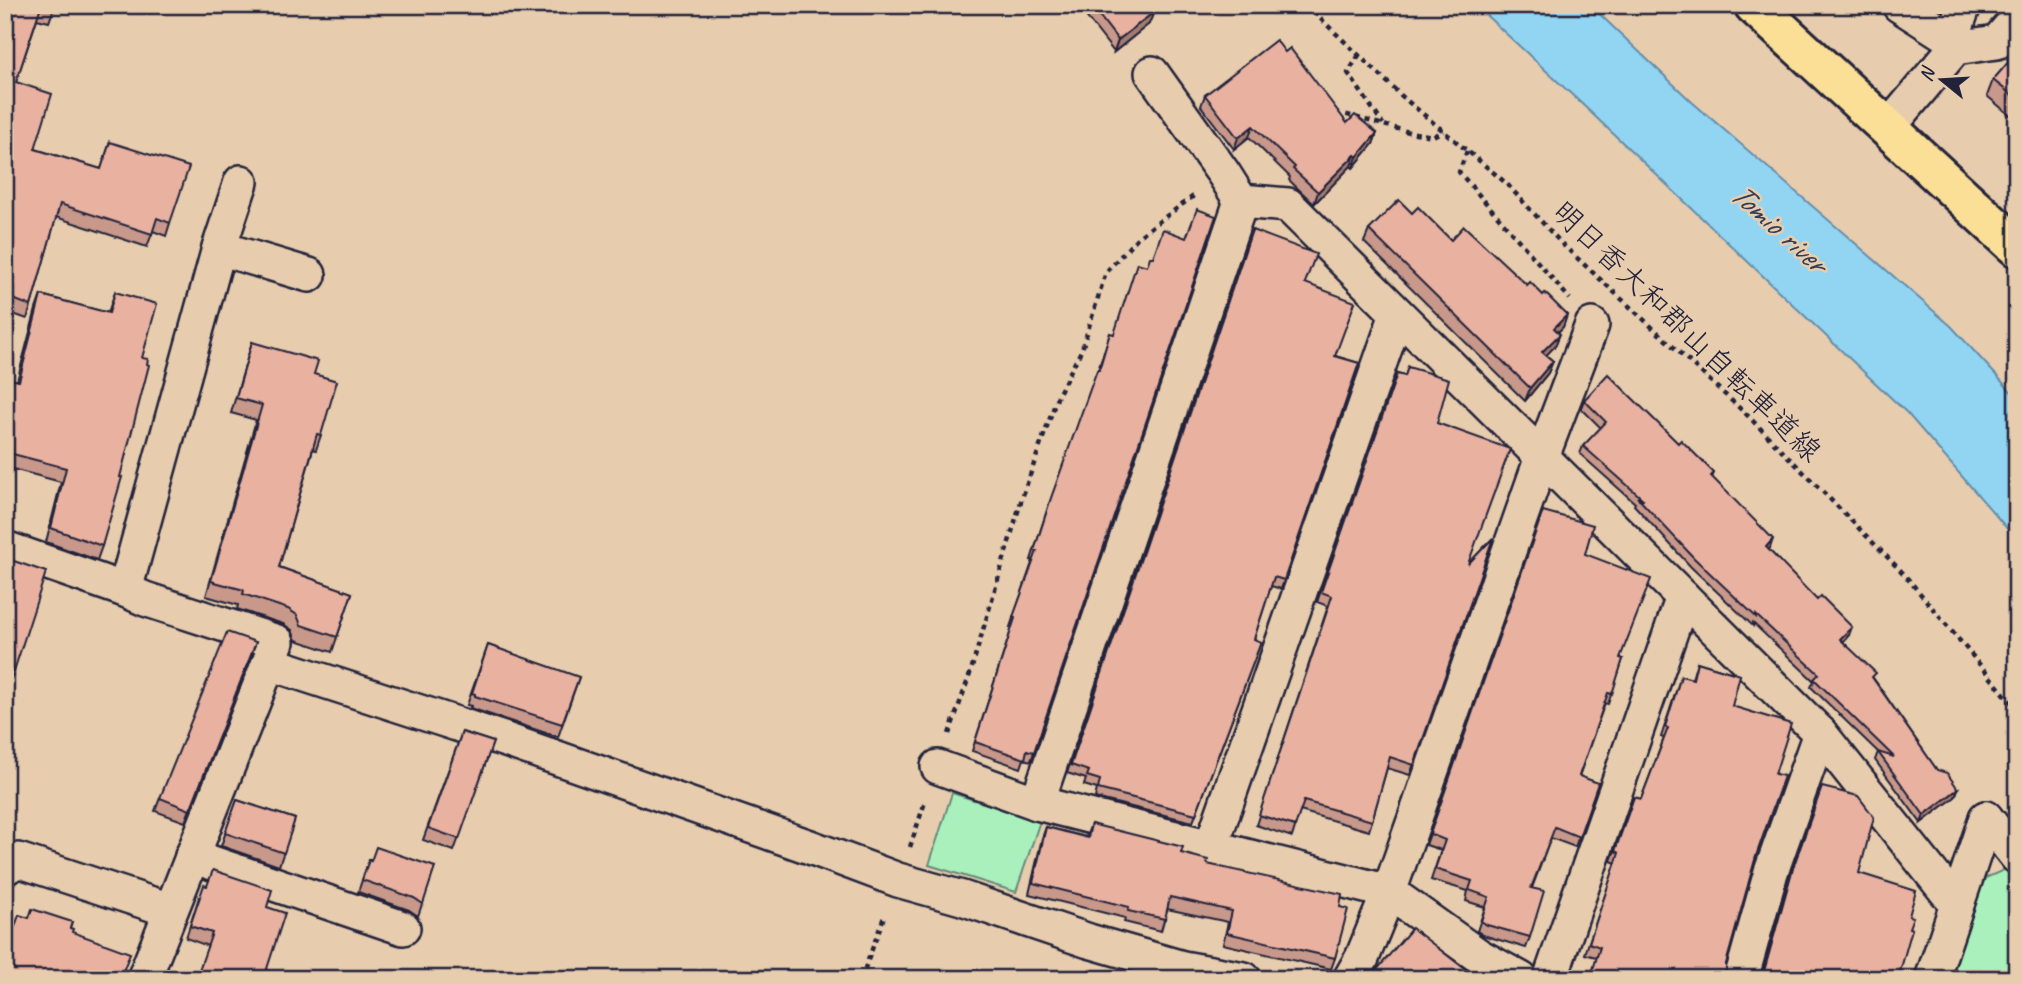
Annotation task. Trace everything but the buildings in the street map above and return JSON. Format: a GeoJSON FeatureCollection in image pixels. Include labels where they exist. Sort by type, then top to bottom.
{"type":"FeatureCollection","features":[{"type":"Feature","properties":{"kind":"main road"},"geometry":{"type":"LineString","coordinates":[[1754,5],[2017,247]]}},
{"type":"Feature","properties":{"kind":"street"},"geometry":{"type":"LineString","coordinates":[[1899,5],[1954,44],[1997,42],[2017,19]]}},
{"type":"Feature","properties":{"kind":"street"},"geometry":{"type":"LineString","coordinates":[[1888,128],[1954,44],[1964,5]]}},
{"type":"Feature","properties":{"kind":"street"},"geometry":{"type":"LineString","coordinates":[[1152,73],[1233,187],[1288,205],[1820,733],[1957,905]]}},
{"type":"Feature","properties":{"kind":"street"},"geometry":{"type":"LineString","coordinates":[[125,590],[219,248],[241,182]]}},
{"type":"Feature","properties":{"kind":"street"},"geometry":{"type":"LineString","coordinates":[[1037,803],[1233,187]]}},
{"type":"Feature","properties":{"kind":"street"},"geometry":{"type":"LineString","coordinates":[[219,248],[309,275]]}},
{"type":"Feature","properties":{"kind":"street"},"geometry":{"type":"LineString","coordinates":[[1211,847],[1397,314]]}},
{"type":"Feature","properties":{"kind":"street"},"geometry":{"type":"LineString","coordinates":[[1350,979],[1362,958],[1389,892],[1542,457],[1592,325]]}},
{"type":"Feature","properties":{"kind":"street"},"geometry":{"type":"LineString","coordinates":[[5,548],[36,557],[145,599],[277,642],[144,979]]}},
{"type":"Feature","properties":{"kind":"street"},"geometry":{"type":"LineString","coordinates":[[1550,979],[1684,597]]}},
{"type":"Feature","properties":{"kind":"street"},"geometry":{"type":"LineString","coordinates":[[269,663],[518,745],[898,880],[1183,968],[1244,979]]}},
{"type":"Feature","properties":{"kind":"street"},"geometry":{"type":"LineString","coordinates":[[1741,979],[1771,872],[1820,733]]}},
{"type":"Feature","properties":{"kind":"street"},"geometry":{"type":"LineString","coordinates":[[938,767],[1037,803],[1389,892],[1479,956],[1521,979]]}},
{"type":"Feature","properties":{"kind":"street"},"geometry":{"type":"LineString","coordinates":[[1932,979],[1986,818],[2017,857]]}},
{"type":"Feature","properties":{"kind":"street"},"geometry":{"type":"LineString","coordinates":[[192,856],[403,928]]}},
{"type":"Feature","properties":{"kind":"street"},"geometry":{"type":"LineString","coordinates":[[5,868],[18,860],[170,910]]}},
{"type":"Feature","properties":{"kind":"path","name":"明日香大和郡山自転車道線"},"geometry":{"type":"LineString","coordinates":[[1306,5],[1405,99],[1506,183],[1562,244],[1746,414],[1903,572],[2017,709]]}},
{"type":"Feature","properties":{"kind":"path"},"geometry":{"type":"LineString","coordinates":[[1359,55],[1348,74],[1383,124]]}},
{"type":"Feature","properties":{"kind":"path"},"geometry":{"type":"LineString","coordinates":[[1332,119],[1344,114],[1433,136],[1443,131]]}},
{"type":"Feature","properties":{"kind":"path"},"geometry":{"type":"LineString","coordinates":[[1467,151],[1459,172],[1592,325]]}},
{"type":"Feature","properties":{"kind":"path"},"geometry":{"type":"LineString","coordinates":[[861,979],[970,674],[1022,498],[1059,395],[1082,349],[1106,272],[1138,237],[1233,187]]}},
{"type":"Feature","properties":{"kind":"green space"},"geometry":{"type":"Polygon","coordinates":[[[952,793],[1040,821],[1016,892],[929,865],[952,793]]]}},
{"type":"Feature","properties":{"kind":"green space"},"geometry":{"type":"Polygon","coordinates":[[[2006,869],[2017,883],[2017,979],[1947,979],[1981,880],[2006,869]]]}},
{"type":"Feature","properties":{"kind":"water","name":"Tomio river"},"geometry":{"type":"Polygon","coordinates":[[[1475,5],[1590,5],[1692,102],[1951,326],[2017,398],[2017,540],[1907,413],[1475,5]]]}}]}
